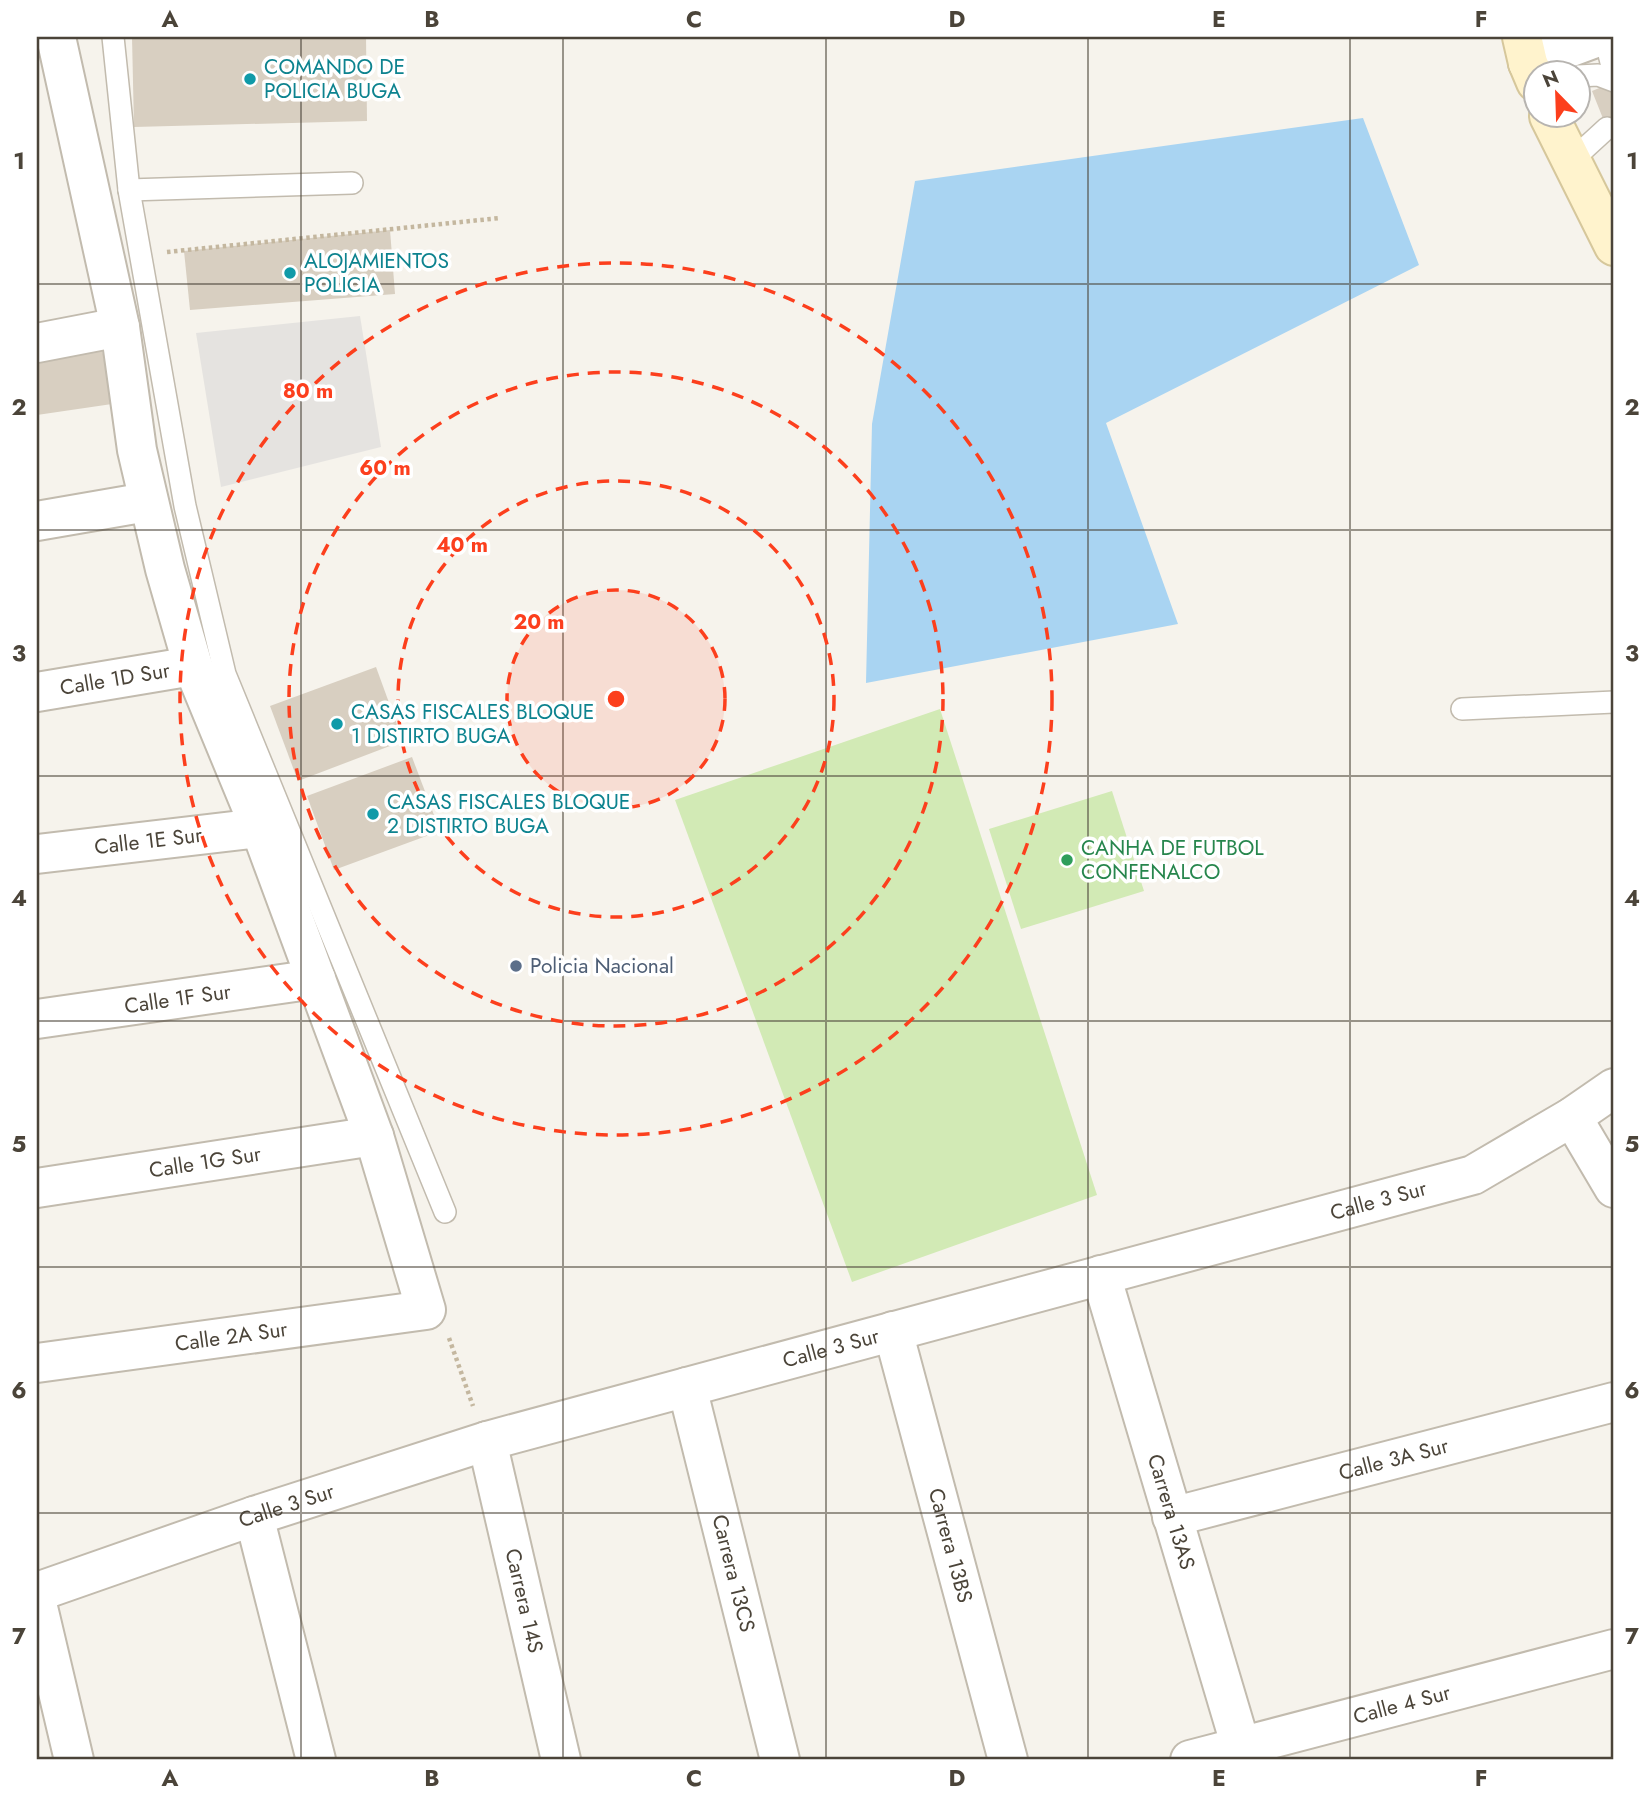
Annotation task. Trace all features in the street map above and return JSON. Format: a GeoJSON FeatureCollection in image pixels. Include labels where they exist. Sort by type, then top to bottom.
{"type":"FeatureCollection","features":[{"type":"Feature","properties":{"kind":"main road"},"geometry":{"type":"LineString","coordinates":[[1556,130],[1614,245]]}},
{"type":"Feature","properties":{"kind":"street"},"geometry":{"type":"LineString","coordinates":[[56,37],[120,327],[137,450],[148,502],[193,666],[260,828],[374,1136],[437,1320]]}},
{"type":"Feature","properties":{"kind":"street"},"geometry":{"type":"LineString","coordinates":[[1529,60],[1598,37]]}},
{"type":"Feature","properties":{"kind":"street"},"geometry":{"type":"LineString","coordinates":[[37,343],[120,327]]}},
{"type":"Feature","properties":{"kind":"street"},"geometry":{"type":"LineString","coordinates":[[37,521],[148,502]]}},
{"type":"Feature","properties":{"kind":"street","name":"Calle 1D Sur"},"geometry":{"type":"LineString","coordinates":[[37,692],[193,666]]}},
{"type":"Feature","properties":{"kind":"street","name":"Calle 1E Sur"},"geometry":{"type":"LineString","coordinates":[[37,854],[260,828]]}},
{"type":"Feature","properties":{"kind":"street","name":"Calle 1F Sur"},"geometry":{"type":"LineString","coordinates":[[37,1018],[316,979]]}},
{"type":"Feature","properties":{"kind":"street","name":"Calle 3 Sur"},"geometry":{"type":"LineString","coordinates":[[37,1592],[254,1516],[480,1425],[687,1387],[1473,1175],[1572,1117],[1614,1088]]}},
{"type":"Feature","properties":{"kind":"street"},"geometry":{"type":"LineString","coordinates":[[1572,1117],[1614,1188]]}},
{"type":"Feature","properties":{"kind":"street","name":"Calle 1G Sur"},"geometry":{"type":"LineString","coordinates":[[37,1188],[374,1136]]}},
{"type":"Feature","properties":{"kind":"street","name":"Carrera 13AS"},"geometry":{"type":"LineString","coordinates":[[1101,1275],[1241,1747]]}},
{"type":"Feature","properties":{"kind":"street","name":"Calle 2A Sur"},"geometry":{"type":"LineString","coordinates":[[37,1363],[437,1320]]}},
{"type":"Feature","properties":{"kind":"street","name":"Carrera 13BS"},"geometry":{"type":"LineString","coordinates":[[893,1331],[1008,1760]]}},
{"type":"Feature","properties":{"kind":"street","name":"Carrera 13CS"},"geometry":{"type":"LineString","coordinates":[[687,1387],[780,1760]]}},
{"type":"Feature","properties":{"kind":"street","name":"Calle 3A Sur"},"geometry":{"type":"LineString","coordinates":[[1172,1517],[1614,1402]]}},
{"type":"Feature","properties":{"kind":"street","name":"Carrera 14S"},"geometry":{"type":"LineString","coordinates":[[480,1425],[561,1760]]}},
{"type":"Feature","properties":{"kind":"street"},"geometry":{"type":"LineString","coordinates":[[254,1516],[316,1760]]}},
{"type":"Feature","properties":{"kind":"street"},"geometry":{"type":"LineString","coordinates":[[37,1603],[74,1760]]}},
{"type":"Feature","properties":{"kind":"street","name":"Calle 4 Sur"},"geometry":{"type":"LineString","coordinates":[[1190,1760],[1614,1649]]}},
{"type":"Feature","properties":{"kind":"lane"},"geometry":{"type":"LineString","coordinates":[[113,37],[129,190],[185,506],[225,674],[445,1212]]}},
{"type":"Feature","properties":{"kind":"lane"},"geometry":{"type":"LineString","coordinates":[[1605,37],[1614,75]]}},
{"type":"Feature","properties":{"kind":"lane"},"geometry":{"type":"LineString","coordinates":[[1592,75],[1614,81]]}},
{"type":"Feature","properties":{"kind":"lane"},"geometry":{"type":"LineString","coordinates":[[1571,161],[1607,128]]}},
{"type":"Feature","properties":{"kind":"lane"},"geometry":{"type":"LineString","coordinates":[[129,190],[352,183]]}},
{"type":"Feature","properties":{"kind":"lane"},"geometry":{"type":"LineString","coordinates":[[1462,709],[1614,702]]}},
{"type":"Feature","properties":{"kind":"path"},"geometry":{"type":"LineString","coordinates":[[141,254],[500,218]]}},
{"type":"Feature","properties":{"kind":"path"},"geometry":{"type":"LineString","coordinates":[[437,1320],[480,1425]]}},
{"type":"Feature","properties":{"kind":"green space"},"geometry":{"type":"Polygon","coordinates":[[[940,709],[1097,1195],[852,1282],[675,800],[940,709]]]}},
{"type":"Feature","properties":{"kind":"green space","name":"CANHA DE FUTBOL CONFENALCO"},"geometry":{"type":"Polygon","coordinates":[[[1112,791],[1144,891],[1021,929],[989,829],[1112,791]]]}},
{"type":"Feature","properties":{"kind":"shaded area"},"geometry":{"type":"Polygon","coordinates":[[[360,316],[381,447],[221,487],[196,333],[360,316]]]}},
{"type":"Feature","properties":{"kind":"water"},"geometry":{"type":"Polygon","coordinates":[[[1363,118],[1419,265],[1106,423],[1178,624],[866,683],[872,424],[915,181],[1363,118]]]}},
{"type":"Feature","properties":{"kind":"building","name":"COMANDO DE POLICIA BUGA"},"geometry":{"type":"Polygon","coordinates":[[[132,37],[366,37],[367,121],[134,127],[132,37]]]}},
{"type":"Feature","properties":{"kind":"building"},"geometry":{"type":"Polygon","coordinates":[[[1614,82],[1614,146],[1592,91],[1614,82]]]}},
{"type":"Feature","properties":{"kind":"building","name":"ALOJAMIENTOS POLICIA"},"geometry":{"type":"Polygon","coordinates":[[[390,230],[395,294],[190,310],[184,251],[390,230]]]}},
{"type":"Feature","properties":{"kind":"building"},"geometry":{"type":"Polygon","coordinates":[[[102,349],[112,404],[37,415],[37,360],[102,349]]]}},
{"type":"Feature","properties":{"kind":"building","name":"CASAS FISCALES BLOQUE 1 DISTIRTO BUGA"},"geometry":{"type":"Polygon","coordinates":[[[376,667],[403,741],[298,781],[270,706],[376,667]]]}},
{"type":"Feature","properties":{"kind":"building","name":"CASAS FISCALES BLOQUE 2 DISTIRTO BUGA"},"geometry":{"type":"Polygon","coordinates":[[[412,757],[440,831],[334,870],[307,796],[412,757]]]}},
{"type":"Feature","properties":{"kind":"place","name":"COMANDO DE POLICIA BUGA"},"geometry":{"type":"Point","coordinates":[250,79]}},
{"type":"Feature","properties":{"kind":"place","name":"ALOJAMIENTOS POLICIA"},"geometry":{"type":"Point","coordinates":[290,273]}},
{"type":"Feature","properties":{"kind":"place","name":"CASAS FISCALES BLOQUE 1 DISTIRTO BUGA"},"geometry":{"type":"Point","coordinates":[337,724]}},
{"type":"Feature","properties":{"kind":"place","name":"CASAS FISCALES BLOQUE 2 DISTIRTO BUGA"},"geometry":{"type":"Point","coordinates":[373,814]}},
{"type":"Feature","properties":{"kind":"place","name":"CANHA DE FUTBOL CONFENALCO"},"geometry":{"type":"Point","coordinates":[1067,860]}},
{"type":"Feature","properties":{"kind":"place","name":"Policia Nacional"},"geometry":{"type":"Point","coordinates":[516,966]}}]}
